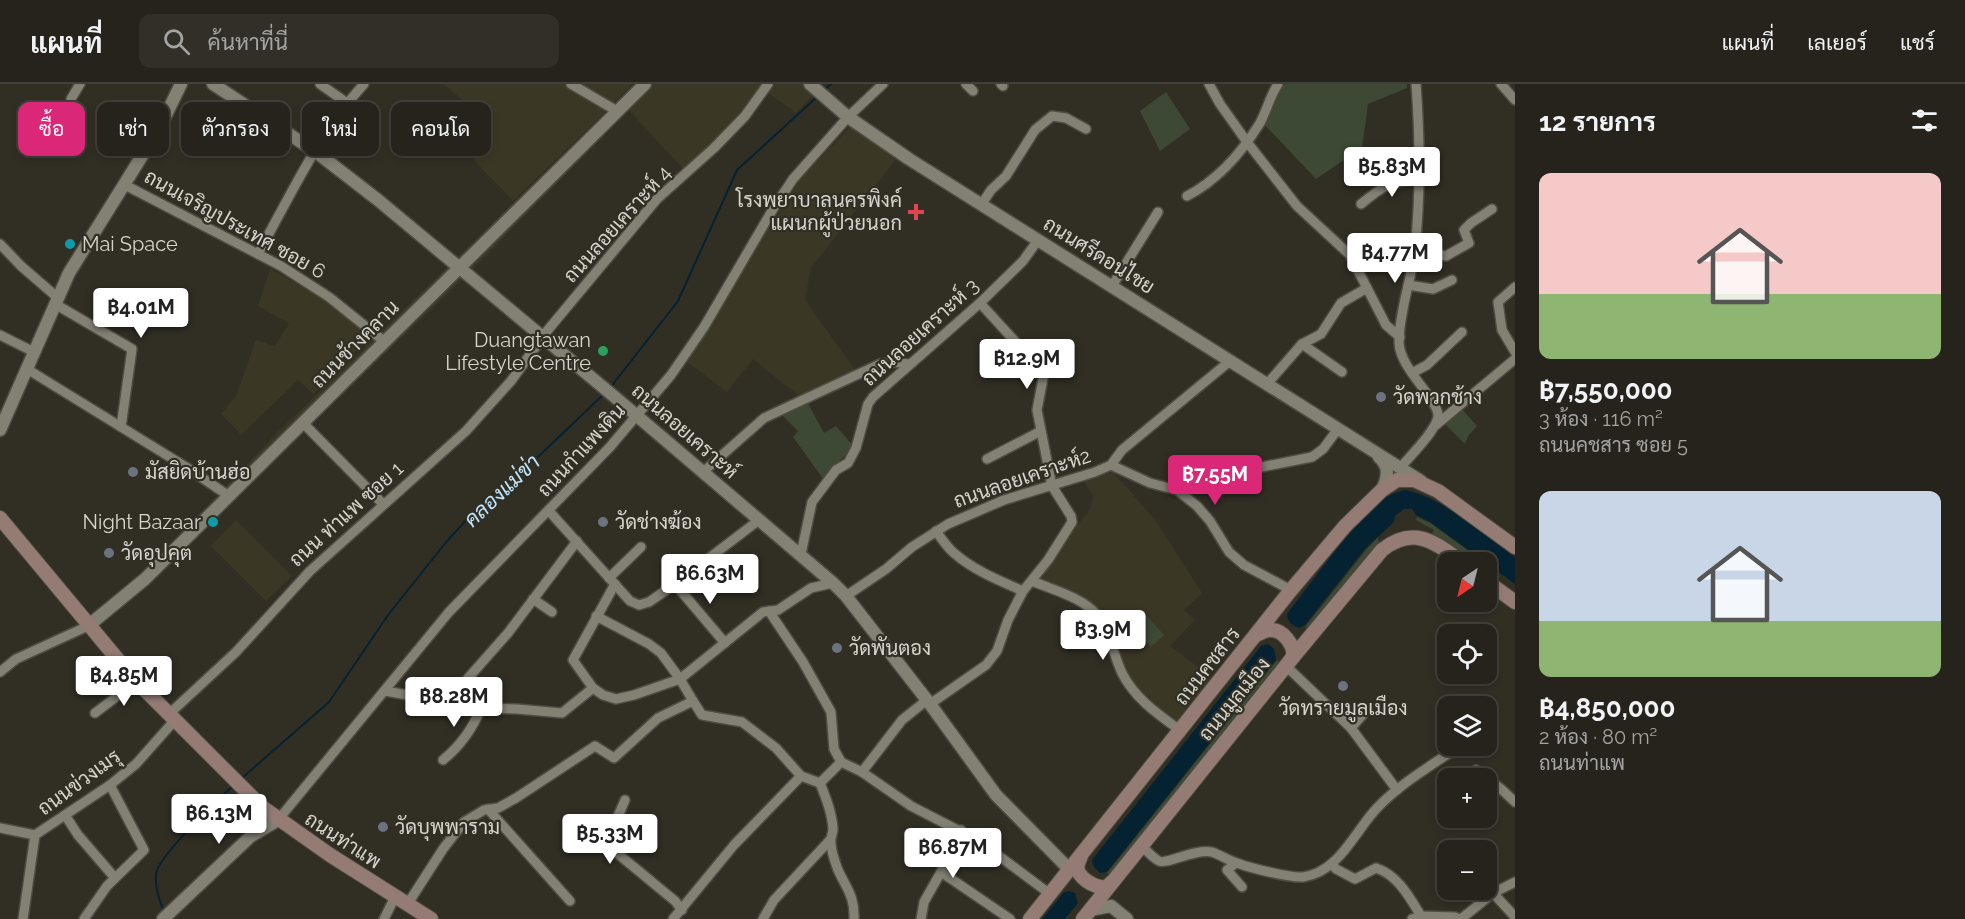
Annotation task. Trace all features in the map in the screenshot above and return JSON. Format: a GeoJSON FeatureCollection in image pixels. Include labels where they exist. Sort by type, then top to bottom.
{"type":"FeatureCollection","features":[{"type":"Feature","properties":{"kind":"main road","name":"ถนนคชสาร"},"geometry":{"type":"LineString","coordinates":[[1030,919],[1181,731],[1290,590],[1345,526],[1390,483],[1403,479],[1414,480],[1438,491],[1513,541]]}},
{"type":"Feature","properties":{"kind":"main road","name":"ถนนท่าแพ"},"geometry":{"type":"LineString","coordinates":[[0,518],[134,679],[262,807],[426,918]]}},
{"type":"Feature","properties":{"kind":"main road","name":"ถนนมูลเมือง"},"geometry":{"type":"LineString","coordinates":[[1086,915],[1289,661],[1373,560],[1390,544],[1414,537],[1435,543],[1448,552]]}},
{"type":"Feature","properties":{"kind":"main road"},"geometry":{"type":"LineString","coordinates":[[1497,589],[1515,602]]}},
{"type":"Feature","properties":{"kind":"main road"},"geometry":{"type":"LineString","coordinates":[[1275,610],[1276,622],[1286,632],[1302,639],[1310,636]]}},
{"type":"Feature","properties":{"kind":"main road"},"geometry":{"type":"LineString","coordinates":[[1256,635],[1267,630],[1276,631],[1290,642],[1294,651],[1289,661]]}},
{"type":"Feature","properties":{"kind":"main road"},"geometry":{"type":"LineString","coordinates":[[1081,856],[1078,865],[1080,874],[1097,887],[1107,887],[1112,882]]}},
{"type":"Feature","properties":{"kind":"main road"},"geometry":{"type":"LineString","coordinates":[[1066,875],[1090,891],[1094,899],[1086,915]]}},
{"type":"Feature","properties":{"kind":"street"},"geometry":{"type":"LineString","coordinates":[[71,99],[80,84]]}},
{"type":"Feature","properties":{"kind":"street"},"geometry":{"type":"LineString","coordinates":[[0,430],[69,273],[160,127],[181,84]]}},
{"type":"Feature","properties":{"kind":"street","name":"ถนนลอยเคราะห์"},"geometry":{"type":"LineString","coordinates":[[213,84],[302,143]]}},
{"type":"Feature","properties":{"kind":"street"},"geometry":{"type":"LineString","coordinates":[[320,84],[346,102]]}},
{"type":"Feature","properties":{"kind":"street"},"geometry":{"type":"LineString","coordinates":[[348,102],[364,84]]}},
{"type":"Feature","properties":{"kind":"street"},"geometry":{"type":"LineString","coordinates":[[571,84],[617,111]]}},
{"type":"Feature","properties":{"kind":"street","name":"ถนนช้างคลาน"},"geometry":{"type":"LineString","coordinates":[[88,626],[145,579],[645,84]]}},
{"type":"Feature","properties":{"kind":"street","name":"ถนนลอยเคราะห์ 4"},"geometry":{"type":"LineString","coordinates":[[543,336],[657,199],[714,148],[745,116],[768,84]]}},
{"type":"Feature","properties":{"kind":"street","name":"ถนนศรีดอนไชย"},"geometry":{"type":"LineString","coordinates":[[810,84],[848,117],[909,159],[1438,491]]}},
{"type":"Feature","properties":{"kind":"street","name":"ถนนกำแพงดิน"},"geometry":{"type":"LineString","coordinates":[[279,820],[449,612],[549,511],[638,416],[671,375],[704,327],[793,179],[848,117],[883,84]]}},
{"type":"Feature","properties":{"kind":"street"},"geometry":{"type":"LineString","coordinates":[[1209,84],[1247,142],[1297,206],[1350,255],[1386,324],[1400,337]]}},
{"type":"Feature","properties":{"kind":"street"},"geometry":{"type":"LineString","coordinates":[[1416,84],[1420,180],[1415,250],[1400,337],[1401,353],[1438,410],[1435,426]]}},
{"type":"Feature","properties":{"kind":"street"},"geometry":{"type":"LineString","coordinates":[[1501,84],[1515,100]]}},
{"type":"Feature","properties":{"kind":"street"},"geometry":{"type":"LineString","coordinates":[[1187,196],[1204,187],[1218,175],[1247,142],[1260,122],[1276,85]]}},
{"type":"Feature","properties":{"kind":"street"},"geometry":{"type":"LineString","coordinates":[[981,205],[991,190],[1006,176],[1035,130],[1052,116],[1066,118],[1086,129]]}},
{"type":"Feature","properties":{"kind":"street"},"geometry":{"type":"LineString","coordinates":[[258,254],[314,156]]}},
{"type":"Feature","properties":{"kind":"street","name":"ถนนลอยเคราะห์"},"geometry":{"type":"LineString","coordinates":[[321,156],[460,267],[820,570],[846,596],[929,702],[996,795],[1066,875]]}},
{"type":"Feature","properties":{"kind":"street"},"geometry":{"type":"LineString","coordinates":[[1361,204],[1381,187],[1402,180],[1420,180]]}},
{"type":"Feature","properties":{"kind":"street","name":"ถนนเจริญประเทศ ซอย 6"},"geometry":{"type":"LineString","coordinates":[[123,184],[258,254],[329,297],[385,342]]}},
{"type":"Feature","properties":{"kind":"street"},"geometry":{"type":"LineString","coordinates":[[1415,250],[1446,256],[1469,243],[1464,230],[1470,223],[1492,209]]}},
{"type":"Feature","properties":{"kind":"street"},"geometry":{"type":"LineString","coordinates":[[1112,286],[1158,212]]}},
{"type":"Feature","properties":{"kind":"street","name":"ถนนลอยเคราะห์ 3"},"geometry":{"type":"LineString","coordinates":[[801,554],[812,502],[836,470],[848,463],[856,448],[868,404],[879,390],[980,303],[1023,261],[1038,240]]}},
{"type":"Feature","properties":{"kind":"street"},"geometry":{"type":"LineString","coordinates":[[0,244],[56,301],[132,349],[121,427]]}},
{"type":"Feature","properties":{"kind":"street"},"geometry":{"type":"LineString","coordinates":[[1408,285],[1433,289],[1452,280]]}},
{"type":"Feature","properties":{"kind":"street"},"geometry":{"type":"LineString","coordinates":[[1515,287],[1498,302],[1502,330],[1515,352]]}},
{"type":"Feature","properties":{"kind":"street"},"geometry":{"type":"LineString","coordinates":[[1267,384],[1302,344],[1321,334],[1341,303],[1367,288]]}},
{"type":"Feature","properties":{"kind":"street"},"geometry":{"type":"LineString","coordinates":[[862,772],[902,720],[986,664],[997,651],[1008,620],[1023,591],[1072,522],[1071,516],[1052,486],[1037,410],[1044,373],[980,303]]}},
{"type":"Feature","properties":{"kind":"street"},"geometry":{"type":"LineString","coordinates":[[1412,373],[1427,365],[1462,332]]}},
{"type":"Feature","properties":{"kind":"street"},"geometry":{"type":"LineString","coordinates":[[0,335],[34,352]]}},
{"type":"Feature","properties":{"kind":"street","name":"ถนน ท่าแพ ซอย 1"},"geometry":{"type":"LineString","coordinates":[[172,717],[236,652],[310,571],[466,431],[511,381],[543,336]]}},
{"type":"Feature","properties":{"kind":"street"},"geometry":{"type":"LineString","coordinates":[[1302,344],[1342,372]]}},
{"type":"Feature","properties":{"kind":"street"},"geometry":{"type":"LineString","coordinates":[[1400,468],[1435,426],[1515,359]]}},
{"type":"Feature","properties":{"kind":"street","name":"ถนนลอยเคราะห์2"},"geometry":{"type":"LineString","coordinates":[[846,596],[886,569],[912,547],[948,524],[1004,500],[1112,465],[1122,450],[1230,361]]}},
{"type":"Feature","properties":{"kind":"street"},"geometry":{"type":"LineString","coordinates":[[703,472],[764,418],[880,364],[893,362],[909,364]]}},
{"type":"Feature","properties":{"kind":"street"},"geometry":{"type":"LineString","coordinates":[[27,369],[229,496]]}},
{"type":"Feature","properties":{"kind":"street"},"geometry":{"type":"LineString","coordinates":[[303,423],[383,504]]}},
{"type":"Feature","properties":{"kind":"street"},"geometry":{"type":"LineString","coordinates":[[1177,490],[1196,480],[1312,457],[1323,449],[1338,429]]}},
{"type":"Feature","properties":{"kind":"street"},"geometry":{"type":"LineString","coordinates":[[987,459],[1041,431]]}},
{"type":"Feature","properties":{"kind":"street","name":"ถนนศรีดอนไชย"},"geometry":{"type":"LineString","coordinates":[[1374,452],[1387,468],[1388,475],[1382,490]]}},
{"type":"Feature","properties":{"kind":"street"},"geometry":{"type":"LineString","coordinates":[[1112,465],[1149,483],[1177,490],[1197,506],[1210,521],[1229,552],[1244,564],[1290,590]]}},
{"type":"Feature","properties":{"kind":"street"},"geometry":{"type":"LineString","coordinates":[[549,511],[630,601],[639,605],[649,602],[675,584],[759,520]]}},
{"type":"Feature","properties":{"kind":"street"},"geometry":{"type":"LineString","coordinates":[[936,531],[952,551],[962,559],[997,580],[1023,591]]}},
{"type":"Feature","properties":{"kind":"street"},"geometry":{"type":"LineString","coordinates":[[447,702],[508,633],[577,541]]}},
{"type":"Feature","properties":{"kind":"street"},"geometry":{"type":"LineString","coordinates":[[641,548],[612,581],[573,660],[593,688],[616,699],[680,679],[763,612],[778,610],[811,588],[833,583]]}},
{"type":"Feature","properties":{"kind":"street"},"geometry":{"type":"LineString","coordinates":[[811,588],[820,570]]}},
{"type":"Feature","properties":{"kind":"street"},"geometry":{"type":"LineString","coordinates":[[1032,581],[1085,604],[1096,614],[1105,628],[1124,676],[1133,689],[1151,710],[1181,731]]}},
{"type":"Feature","properties":{"kind":"street"},"geometry":{"type":"LineString","coordinates":[[675,584],[725,643]]}},
{"type":"Feature","properties":{"kind":"street"},"geometry":{"type":"LineString","coordinates":[[533,599],[552,612]]}},
{"type":"Feature","properties":{"kind":"street"},"geometry":{"type":"LineString","coordinates":[[769,611],[803,662],[831,712],[834,749],[841,762],[862,772],[911,806],[979,841],[1050,894]]}},
{"type":"Feature","properties":{"kind":"street"},"geometry":{"type":"LineString","coordinates":[[596,616],[650,644],[660,653],[680,679],[702,715],[742,722],[776,748],[801,776],[820,783]]}},
{"type":"Feature","properties":{"kind":"street"},"geometry":{"type":"LineString","coordinates":[[0,672],[16,659],[88,626]]}},
{"type":"Feature","properties":{"kind":"street"},"geometry":{"type":"LineString","coordinates":[[1289,661],[1351,728],[1397,790]]}},
{"type":"Feature","properties":{"kind":"street"},"geometry":{"type":"LineString","coordinates":[[95,713],[120,694],[134,679]]}},
{"type":"Feature","properties":{"kind":"street"},"geometry":{"type":"LineString","coordinates":[[385,691],[482,708],[562,713],[593,688]]}},
{"type":"Feature","properties":{"kind":"street"},"geometry":{"type":"LineString","coordinates":[[384,919],[464,822],[476,814],[498,808],[516,798],[595,746],[614,758],[658,718],[693,701]]}},
{"type":"Feature","properties":{"kind":"street"},"geometry":{"type":"LineString","coordinates":[[443,760],[455,750],[476,721],[482,708]]}},
{"type":"Feature","properties":{"kind":"street"},"geometry":{"type":"LineString","coordinates":[[1351,728],[1365,712]]}},
{"type":"Feature","properties":{"kind":"street","name":"ถนนข่วงเมรุ"},"geometry":{"type":"LineString","coordinates":[[23,919],[35,835],[110,785],[136,764],[172,717]]}},
{"type":"Feature","properties":{"kind":"street"},"geometry":{"type":"LineString","coordinates":[[1142,846],[1160,862],[1187,853],[1202,851],[1213,852],[1236,863],[1301,877],[1313,875],[1332,864],[1366,825],[1376,808],[1445,756]]}},
{"type":"Feature","properties":{"kind":"street"},"geometry":{"type":"LineString","coordinates":[[820,783],[841,762]]}},
{"type":"Feature","properties":{"kind":"street"},"geometry":{"type":"LineString","coordinates":[[673,919],[734,845],[801,776]]}},
{"type":"Feature","properties":{"kind":"street"},"geometry":{"type":"LineString","coordinates":[[763,919],[774,900],[830,840],[833,832],[831,814],[820,783]]}},
{"type":"Feature","properties":{"kind":"street"},"geometry":{"type":"LineString","coordinates":[[84,919],[115,878],[144,850],[110,785]]}},
{"type":"Feature","properties":{"kind":"street"},"geometry":{"type":"LineString","coordinates":[[1497,786],[1515,802]]}},
{"type":"Feature","properties":{"kind":"street"},"geometry":{"type":"LineString","coordinates":[[625,800],[606,844],[682,910]]}},
{"type":"Feature","properties":{"kind":"street"},"geometry":{"type":"LineString","coordinates":[[251,836],[260,820],[262,807]]}},
{"type":"Feature","properties":{"kind":"street"},"geometry":{"type":"LineString","coordinates":[[488,809],[570,900]]}},
{"type":"Feature","properties":{"kind":"street"},"geometry":{"type":"LineString","coordinates":[[65,815],[78,835],[115,878]]}},
{"type":"Feature","properties":{"kind":"street"},"geometry":{"type":"LineString","coordinates":[[170,916],[251,836],[279,820]]}},
{"type":"Feature","properties":{"kind":"street"},"geometry":{"type":"LineString","coordinates":[[0,828],[35,835]]}},
{"type":"Feature","properties":{"kind":"street"},"geometry":{"type":"LineString","coordinates":[[921,919],[924,902],[960,830]]}},
{"type":"Feature","properties":{"kind":"street"},"geometry":{"type":"LineString","coordinates":[[830,840],[838,870],[849,888],[855,907],[854,919]]}},
{"type":"Feature","properties":{"kind":"street"},"geometry":{"type":"LineString","coordinates":[[1236,863],[1227,870],[1242,887]]}},
{"type":"Feature","properties":{"kind":"street"},"geometry":{"type":"LineString","coordinates":[[1332,864],[1336,869],[1355,879],[1376,868],[1383,870],[1405,889],[1416,918],[1455,917],[1460,919],[1484,900]]}},
{"type":"Feature","properties":{"kind":"street"},"geometry":{"type":"LineString","coordinates":[[941,872],[1010,919]]}},
{"type":"Feature","properties":{"kind":"street"},"geometry":{"type":"LineString","coordinates":[[1497,891],[1515,882]]}},
{"type":"Feature","properties":{"kind":"street"},"geometry":{"type":"LineString","coordinates":[[1497,897],[1515,917]]}},
{"type":"Feature","properties":{"kind":"street"},"geometry":{"type":"LineString","coordinates":[[1086,915],[1111,906],[1127,919]]}},
{"type":"Feature","properties":{"kind":"shaded area"},"geometry":{"type":"Polygon","coordinates":[[[443,84],[569,84],[609,108],[513,201],[470,156],[491,156],[491,102],[465,102],[443,84]]]}},
{"type":"Feature","properties":{"kind":"shaded area"},"geometry":{"type":"Polygon","coordinates":[[[576,84],[633,84],[611,105],[576,84]]]}},
{"type":"Feature","properties":{"kind":"shaded area"},"geometry":{"type":"Polygon","coordinates":[[[650,84],[823,84],[796,113],[763,89],[742,116],[685,171],[626,107],[650,84]]]}},
{"type":"Feature","properties":{"kind":"shaded area"},"geometry":{"type":"Polygon","coordinates":[[[616,103],[624,115],[465,277],[151,579],[145,571],[276,434],[616,103]]]}},
{"type":"Feature","properties":{"kind":"shaded area"},"geometry":{"type":"Polygon","coordinates":[[[850,127],[896,159],[811,268],[805,300],[855,370],[799,396],[753,359],[727,392],[686,361],[798,181],[850,127]]]}},
{"type":"Feature","properties":{"kind":"shaded area"},"geometry":{"type":"Polygon","coordinates":[[[270,269],[328,301],[371,337],[313,394],[298,380],[241,435],[221,414],[236,396],[256,340],[275,346],[289,323],[258,306],[270,269]]]}},
{"type":"Feature","properties":{"kind":"shaded area"},"geometry":{"type":"Polygon","coordinates":[[[1112,472],[1155,520],[1202,593],[1184,610],[1195,620],[1170,646],[1214,679],[1178,724],[1153,708],[1135,689],[1088,601],[1076,592],[1039,578],[1091,508],[1093,496],[1083,480],[1112,472]]]}},
{"type":"Feature","properties":{"kind":"shaded area"},"geometry":{"type":"Polygon","coordinates":[[[236,520],[292,576],[266,601],[211,546],[236,520]]]}},
{"type":"Feature","properties":{"kind":"green space"},"geometry":{"type":"Polygon","coordinates":[[[1285,84],[1407,84],[1407,88],[1368,104],[1362,148],[1316,179],[1265,125],[1280,90],[1285,84]]]}},
{"type":"Feature","properties":{"kind":"green space"},"geometry":{"type":"Polygon","coordinates":[[[1166,92],[1190,129],[1160,151],[1140,111],[1166,92]]]}},
{"type":"Feature","properties":{"kind":"green space"},"geometry":{"type":"Polygon","coordinates":[[[807,402],[824,433],[836,426],[854,447],[824,480],[793,437],[798,431],[783,416],[807,402]]]}},
{"type":"Feature","properties":{"kind":"green space"},"geometry":{"type":"Polygon","coordinates":[[[1461,408],[1477,426],[1468,436],[1465,444],[1444,423],[1461,408]]]}},
{"type":"Feature","properties":{"kind":"green space"},"geometry":{"type":"Polygon","coordinates":[[[1417,517],[1430,523],[1470,552],[1458,552],[1432,534],[1434,530],[1416,520],[1417,517]]]}},
{"type":"Feature","properties":{"kind":"green space"},"geometry":{"type":"Polygon","coordinates":[[[1378,537],[1379,545],[1307,629],[1305,627],[1378,537]]]}},
{"type":"Feature","properties":{"kind":"green space"},"geometry":{"type":"Polygon","coordinates":[[[1144,613],[1164,635],[1151,647],[1131,624],[1144,613]]]}},
{"type":"Feature","properties":{"kind":"green space"},"geometry":{"type":"Polygon","coordinates":[[[1277,660],[1279,662],[1109,875],[1107,873],[1277,660]]]}},
{"type":"Feature","properties":{"kind":"water"},"geometry":{"type":"Polygon","coordinates":[[[1406,490],[1420,494],[1449,509],[1476,528],[1515,557],[1515,584],[1497,571],[1497,552],[1471,552],[1430,522],[1416,515],[1412,509],[1404,509],[1395,516],[1394,522],[1365,549],[1305,625],[1299,628],[1292,624],[1287,614],[1343,541],[1368,513],[1392,494],[1406,490]]]}},
{"type":"Feature","properties":{"kind":"water"},"geometry":{"type":"Polygon","coordinates":[[[1268,644],[1274,649],[1276,660],[1107,872],[1100,873],[1094,867],[1092,860],[1261,646],[1268,644]]]}},
{"type":"Feature","properties":{"kind":"water"},"geometry":{"type":"Polygon","coordinates":[[[1064,892],[1075,893],[1078,903],[1065,919],[1042,919],[1064,892]]]}},
{"type":"Feature","properties":{"kind":"waterway","name":"คลองแม่ข่า"},"geometry":{"type":"LineString","coordinates":[[824,90],[831,84]]}},
{"type":"Feature","properties":{"kind":"waterway","name":"คลองแม่ข่า"},"geometry":{"type":"LineString","coordinates":[[610,388],[678,301],[737,170],[818,96]]}},
{"type":"Feature","properties":{"kind":"waterway","name":"คลองแม่ข่า"},"geometry":{"type":"LineString","coordinates":[[242,778],[329,702],[388,615],[447,541],[483,502],[540,455],[604,394]]}},
{"type":"Feature","properties":{"kind":"waterway","name":"คลองแม่ข่า"},"geometry":{"type":"LineString","coordinates":[[164,911],[156,883],[159,866],[189,829],[233,786]]}},
{"type":"Feature","properties":{"kind":"place","name":"โรงพยาบาลนครพิงค์ แผนกผู้ป่วยนอก"},"geometry":{"type":"Point","coordinates":[916,212]}},
{"type":"Feature","properties":{"kind":"place","name":"Mai Space"},"geometry":{"type":"Point","coordinates":[70,244]}},
{"type":"Feature","properties":{"kind":"place","name":"Duangtawan Lifestyle Centre"},"geometry":{"type":"Point","coordinates":[603,351]}},
{"type":"Feature","properties":{"kind":"place","name":"วัดพวกช้าง"},"geometry":{"type":"Point","coordinates":[1381,397]}},
{"type":"Feature","properties":{"kind":"place","name":"มัสยิดบ้านฮ่อ"},"geometry":{"type":"Point","coordinates":[133,472]}},
{"type":"Feature","properties":{"kind":"place","name":"Night Bazaar"},"geometry":{"type":"Point","coordinates":[213,522]}},
{"type":"Feature","properties":{"kind":"place","name":"วัดช่างฆ้อง"},"geometry":{"type":"Point","coordinates":[603,522]}},
{"type":"Feature","properties":{"kind":"place","name":"วัดอุปคุต"},"geometry":{"type":"Point","coordinates":[109,553]}},
{"type":"Feature","properties":{"kind":"place","name":"วัดพันตอง"},"geometry":{"type":"Point","coordinates":[837,648]}},
{"type":"Feature","properties":{"kind":"place","name":"วัดทรายมูลเมือง"},"geometry":{"type":"Point","coordinates":[1343,686]}},
{"type":"Feature","properties":{"kind":"place","name":"วัดบุพพาราม"},"geometry":{"type":"Point","coordinates":[383,827]}}]}
